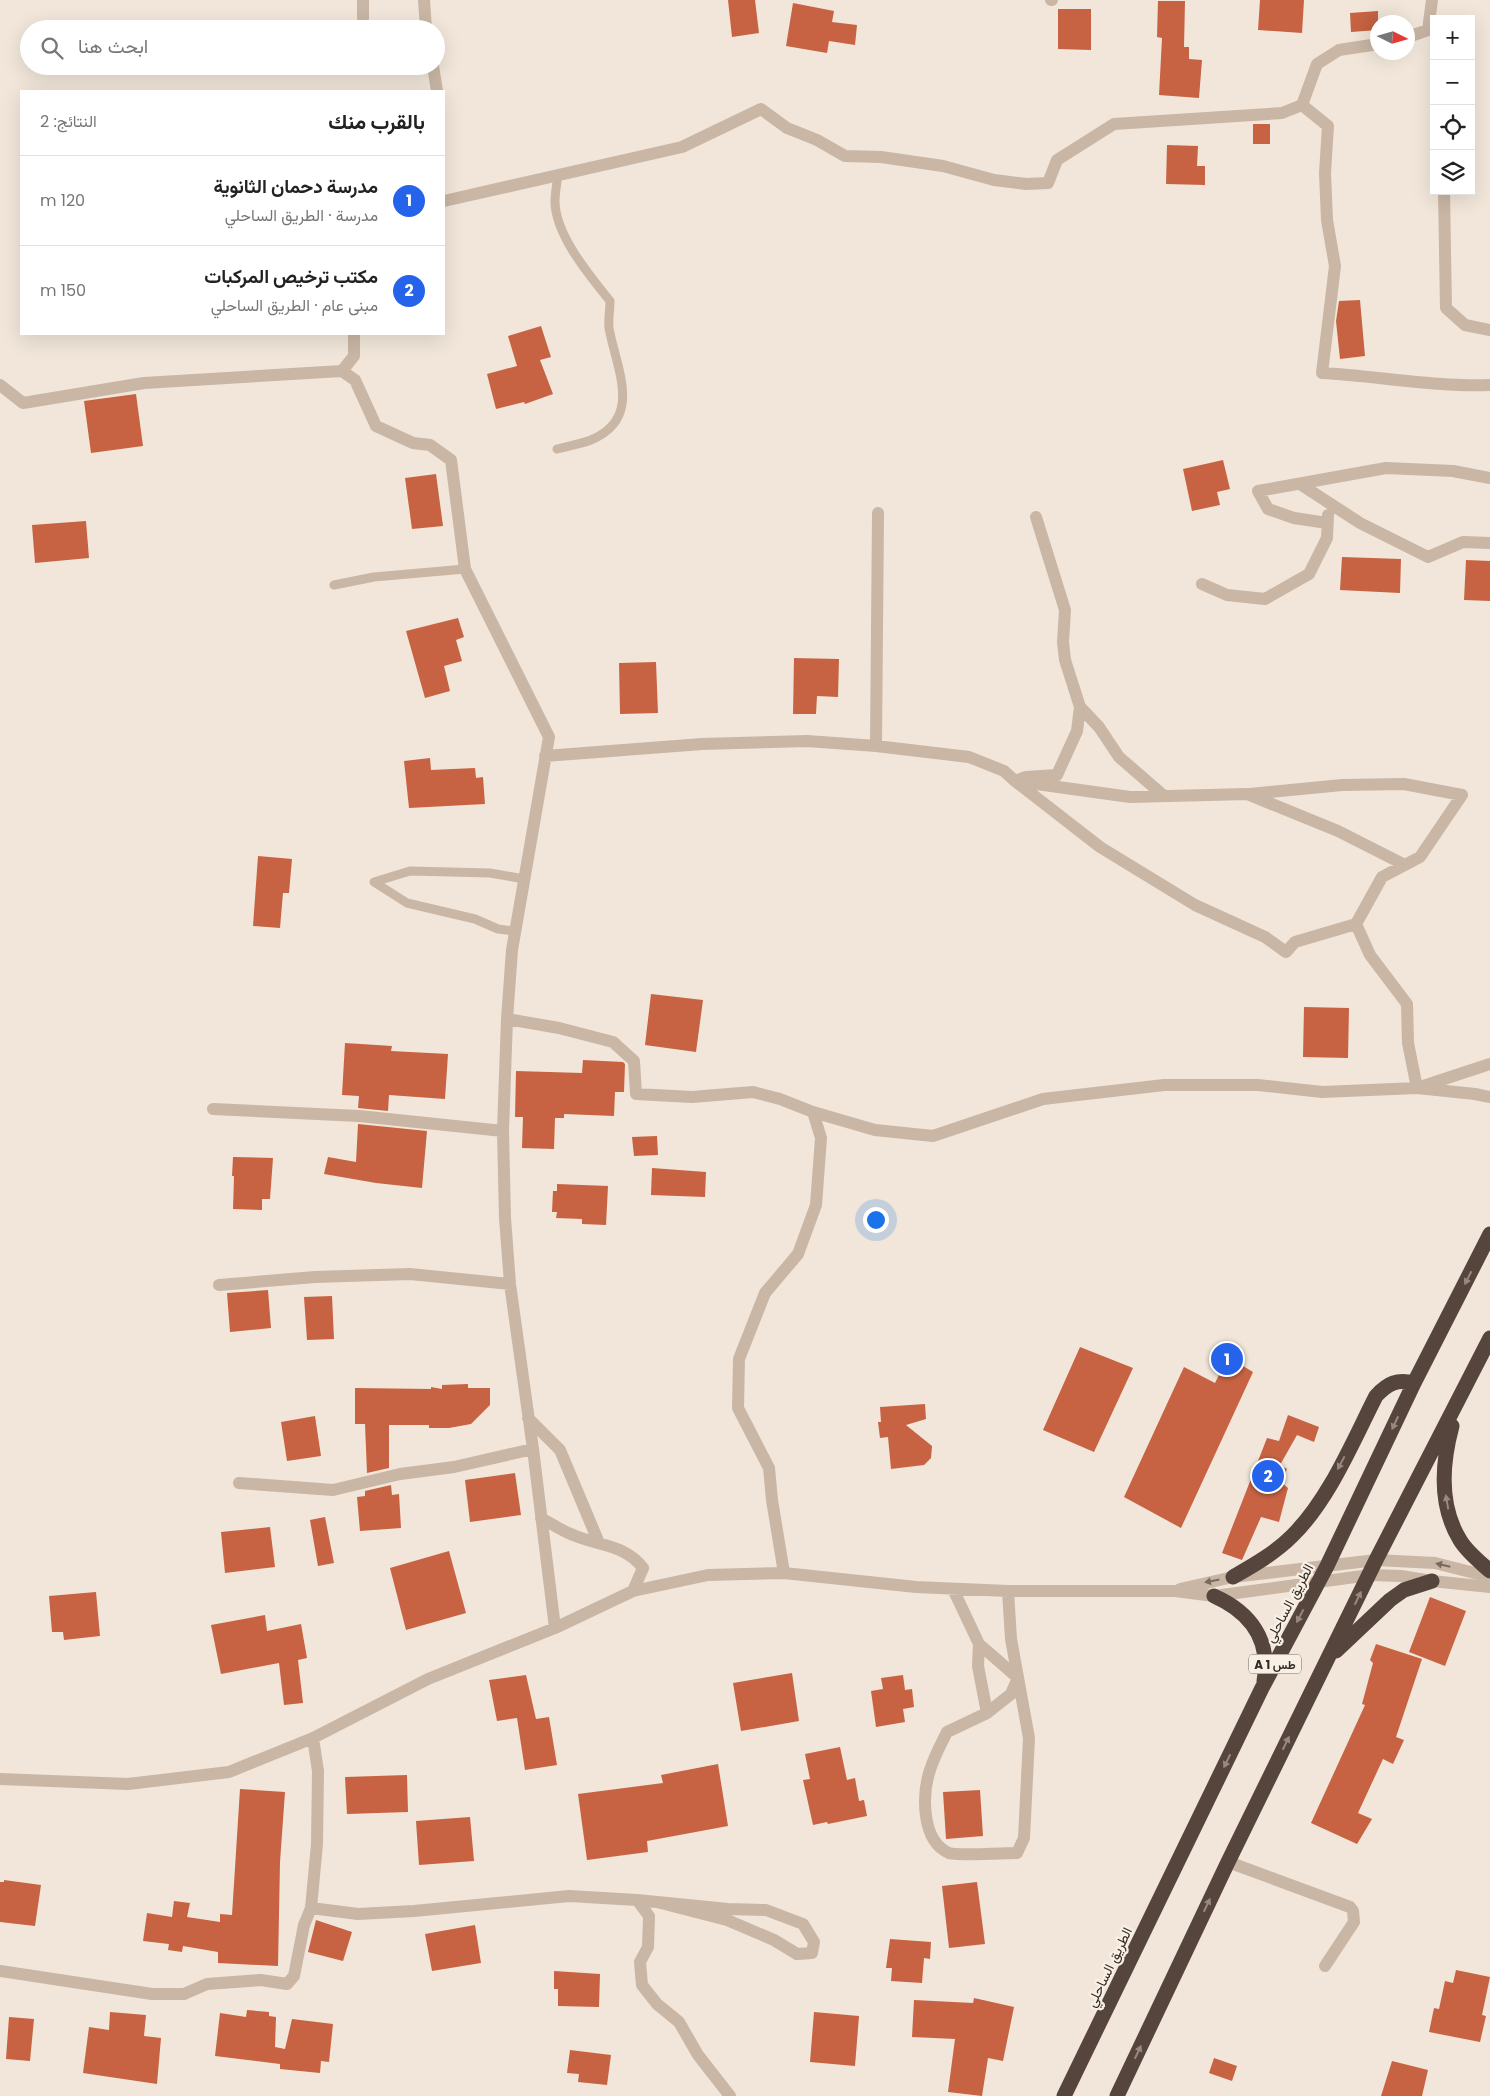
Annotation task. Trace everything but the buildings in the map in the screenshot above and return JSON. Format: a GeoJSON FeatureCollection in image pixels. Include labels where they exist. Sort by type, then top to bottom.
{"type":"FeatureCollection","features":[{"type":"Feature","properties":{"kind":"highway","name":"الطريق الساحلي"},"geometry":{"type":"LineString","coordinates":[[1064,2096],[1262,1688],[1317,1583],[1328,1566],[1414,1383],[1490,1234]]}},
{"type":"Feature","properties":{"kind":"highway","name":"A 1 طس"},"geometry":{"type":"LineString","coordinates":[[1117,2096],[1228,1862],[1376,1560],[1490,1338]]}},
{"type":"Feature","properties":{"kind":"highway"},"geometry":{"type":"LineString","coordinates":[[1233,1577],[1274,1552],[1308,1518],[1322,1498],[1376,1396],[1384,1388],[1398,1381],[1414,1383]]}},
{"type":"Feature","properties":{"kind":"highway"},"geometry":{"type":"LineString","coordinates":[[1458,1401],[1447,1442],[1444,1463],[1447,1505],[1452,1525],[1460,1542],[1490,1571]]}},
{"type":"Feature","properties":{"kind":"highway"},"geometry":{"type":"LineString","coordinates":[[1329,1657],[1390,1600],[1404,1590],[1432,1581]]}},
{"type":"Feature","properties":{"kind":"highway"},"geometry":{"type":"LineString","coordinates":[[1214,1596],[1229,1602],[1242,1612],[1253,1625],[1265,1656],[1262,1688]]}},
{"type":"Feature","properties":{"kind":"street"},"geometry":{"type":"LineString","coordinates":[[363,0],[363,18]]}},
{"type":"Feature","properties":{"kind":"street"},"geometry":{"type":"LineString","coordinates":[[424,0],[425,20]]}},
{"type":"Feature","properties":{"kind":"street"},"geometry":{"type":"LineString","coordinates":[[1432,0],[1432,15]]}},
{"type":"Feature","properties":{"kind":"street"},"geometry":{"type":"LineString","coordinates":[[1415,36],[1430,33]]}},
{"type":"Feature","properties":{"kind":"street"},"geometry":{"type":"LineString","coordinates":[[445,200],[682,148],[761,109],[786,128],[817,140],[845,156],[881,157],[943,166],[994,180],[1026,184],[1048,184],[1057,160],[1114,124],[1282,113],[1302,105],[1317,64],[1339,50],[1370,45]]}},
{"type":"Feature","properties":{"kind":"street"},"geometry":{"type":"LineString","coordinates":[[434,75],[437,90]]}},
{"type":"Feature","properties":{"kind":"street"},"geometry":{"type":"LineString","coordinates":[[1302,105],[1328,126],[1325,173],[1327,220],[1335,266],[1322,374],[1372,376],[1465,386],[1490,385]]}},
{"type":"Feature","properties":{"kind":"street"},"geometry":{"type":"LineString","coordinates":[[1444,195],[1446,308],[1465,325],[1490,330]]}},
{"type":"Feature","properties":{"kind":"street"},"geometry":{"type":"LineString","coordinates":[[342,371],[354,356],[354,335]]}},
{"type":"Feature","properties":{"kind":"street"},"geometry":{"type":"LineString","coordinates":[[0,385],[23,403],[144,383],[342,371],[355,380],[376,426],[413,443],[430,445],[451,460],[465,569],[549,737],[512,950],[507,1019],[503,1131],[505,1218],[510,1284],[555,1628]]}},
{"type":"Feature","properties":{"kind":"street"},"geometry":{"type":"LineString","coordinates":[[1327,522],[1294,518],[1268,509],[1258,491],[1386,468],[1453,471],[1490,478]]}},
{"type":"Feature","properties":{"kind":"street"},"geometry":{"type":"LineString","coordinates":[[1300,484],[1360,523],[1428,557],[1463,542],[1490,543]]}},
{"type":"Feature","properties":{"kind":"street"},"geometry":{"type":"LineString","coordinates":[[1202,584],[1227,595],[1265,599],[1309,574],[1327,538],[1328,503]]}},
{"type":"Feature","properties":{"kind":"street"},"geometry":{"type":"LineString","coordinates":[[876,746],[878,513]]}},
{"type":"Feature","properties":{"kind":"street"},"geometry":{"type":"LineString","coordinates":[[1015,781],[1026,777],[1057,776],[1077,731],[1080,707],[1065,660],[1063,642],[1065,610],[1036,517]]}},
{"type":"Feature","properties":{"kind":"street"},"geometry":{"type":"LineString","coordinates":[[1080,707],[1099,727],[1119,757],[1164,796]]}},
{"type":"Feature","properties":{"kind":"street"},"geometry":{"type":"LineString","coordinates":[[545,756],[702,744],[807,741],[876,746],[969,757],[1004,771],[1015,781],[1100,847],[1195,905],[1265,936],[1286,952],[1295,942],[1356,924],[1382,877],[1420,857],[1462,795],[1404,784],[1342,785],[1248,794],[1130,797],[1015,781]]}},
{"type":"Feature","properties":{"kind":"street"},"geometry":{"type":"LineString","coordinates":[[1248,794],[1338,831],[1405,865]]}},
{"type":"Feature","properties":{"kind":"street"},"geometry":{"type":"LineString","coordinates":[[1356,924],[1370,955],[1407,1004],[1408,1043],[1417,1088]]}},
{"type":"Feature","properties":{"kind":"street"},"geometry":{"type":"LineString","coordinates":[[507,1019],[559,1028],[613,1042],[634,1061],[636,1094],[692,1097],[753,1092],[780,1099],[812,1112],[875,1130],[933,1136],[1042,1099],[1164,1086],[1258,1085],[1322,1092],[1417,1088],[1490,1097]]}},
{"type":"Feature","properties":{"kind":"street"},"geometry":{"type":"LineString","coordinates":[[1417,1088],[1490,1064]]}},
{"type":"Feature","properties":{"kind":"street"},"geometry":{"type":"LineString","coordinates":[[213,1109],[359,1116],[503,1131]]}},
{"type":"Feature","properties":{"kind":"street"},"geometry":{"type":"LineString","coordinates":[[784,1573],[772,1500],[769,1468],[738,1408],[739,1359],[765,1293],[798,1254],[816,1205],[821,1138],[812,1112]]}},
{"type":"Feature","properties":{"kind":"street"},"geometry":{"type":"LineString","coordinates":[[219,1285],[315,1277],[410,1274],[510,1284]]}},
{"type":"Feature","properties":{"kind":"street"},"geometry":{"type":"LineString","coordinates":[[528,1418],[560,1450],[599,1543]]}},
{"type":"Feature","properties":{"kind":"street"},"geometry":{"type":"LineString","coordinates":[[239,1483],[333,1490],[400,1474],[454,1467],[533,1449]]}},
{"type":"Feature","properties":{"kind":"street"},"geometry":{"type":"LineString","coordinates":[[541,1518],[573,1535],[614,1547],[634,1557],[643,1568],[633,1591]]}},
{"type":"Feature","properties":{"kind":"street"},"geometry":{"type":"LineString","coordinates":[[1175,1591],[1233,1577],[1376,1560],[1435,1563],[1490,1577]]}},
{"type":"Feature","properties":{"kind":"street"},"geometry":{"type":"LineString","coordinates":[[0,1779],[128,1784],[228,1772],[313,1738],[428,1679],[555,1628],[633,1591],[708,1575],[784,1573],[953,1589],[1008,1591],[1175,1591],[1214,1596],[1370,1575],[1401,1576],[1490,1587]]}},
{"type":"Feature","properties":{"kind":"street"},"geometry":{"type":"LineString","coordinates":[[953,1589],[979,1644],[1018,1678]]}},
{"type":"Feature","properties":{"kind":"street"},"geometry":{"type":"LineString","coordinates":[[1008,1591],[1011,1639],[1029,1738],[1024,1838],[1017,1853],[950,1854],[940,1848],[930,1836],[924,1808],[929,1771],[947,1732],[987,1713],[1011,1694],[1018,1678]]}},
{"type":"Feature","properties":{"kind":"street"},"geometry":{"type":"LineString","coordinates":[[979,1644],[978,1666],[987,1713]]}},
{"type":"Feature","properties":{"kind":"street"},"geometry":{"type":"LineString","coordinates":[[0,1972],[152,1994],[184,1994],[207,1984],[261,1980],[287,1984],[294,1976],[304,1925],[312,1908],[317,1844],[318,1771],[313,1738]]}},
{"type":"Feature","properties":{"kind":"street"},"geometry":{"type":"LineString","coordinates":[[1228,1862],[1350,1907],[1353,1911],[1354,1922],[1325,1966]]}},
{"type":"Feature","properties":{"kind":"street"},"geometry":{"type":"LineString","coordinates":[[312,1908],[358,1914],[414,1911],[570,1896],[637,1900],[728,1909],[766,1910],[803,1924],[814,1942],[812,1953],[797,1954],[774,1940],[727,1920],[657,1902]]}},
{"type":"Feature","properties":{"kind":"street"},"geometry":{"type":"LineString","coordinates":[[637,1900],[649,1916],[648,1947],[640,1962],[642,1985],[657,2004],[679,2022],[698,2055],[730,2096]]}},
{"type":"Feature","properties":{"kind":"lane"},"geometry":{"type":"LineString","coordinates":[[557,448],[592,439],[613,425],[622,404],[623,384],[608,326],[610,302],[588,274],[563,235],[555,202],[558,175]]}},
{"type":"Feature","properties":{"kind":"lane"},"geometry":{"type":"LineString","coordinates":[[334,585],[374,577],[465,569]]}},
{"type":"Feature","properties":{"kind":"lane"},"geometry":{"type":"LineString","coordinates":[[515,931],[498,929],[475,919],[407,903],[374,882],[410,872],[490,873],[524,879]]}},
{"type":"Feature","properties":{"kind":"place","name":"مدرسة دحمان الثانوية"},"geometry":{"type":"Point","coordinates":[1227,1359]}},
{"type":"Feature","properties":{"kind":"place","name":"مكتب ترخيص المركبات"},"geometry":{"type":"Point","coordinates":[1268,1476]}}]}
